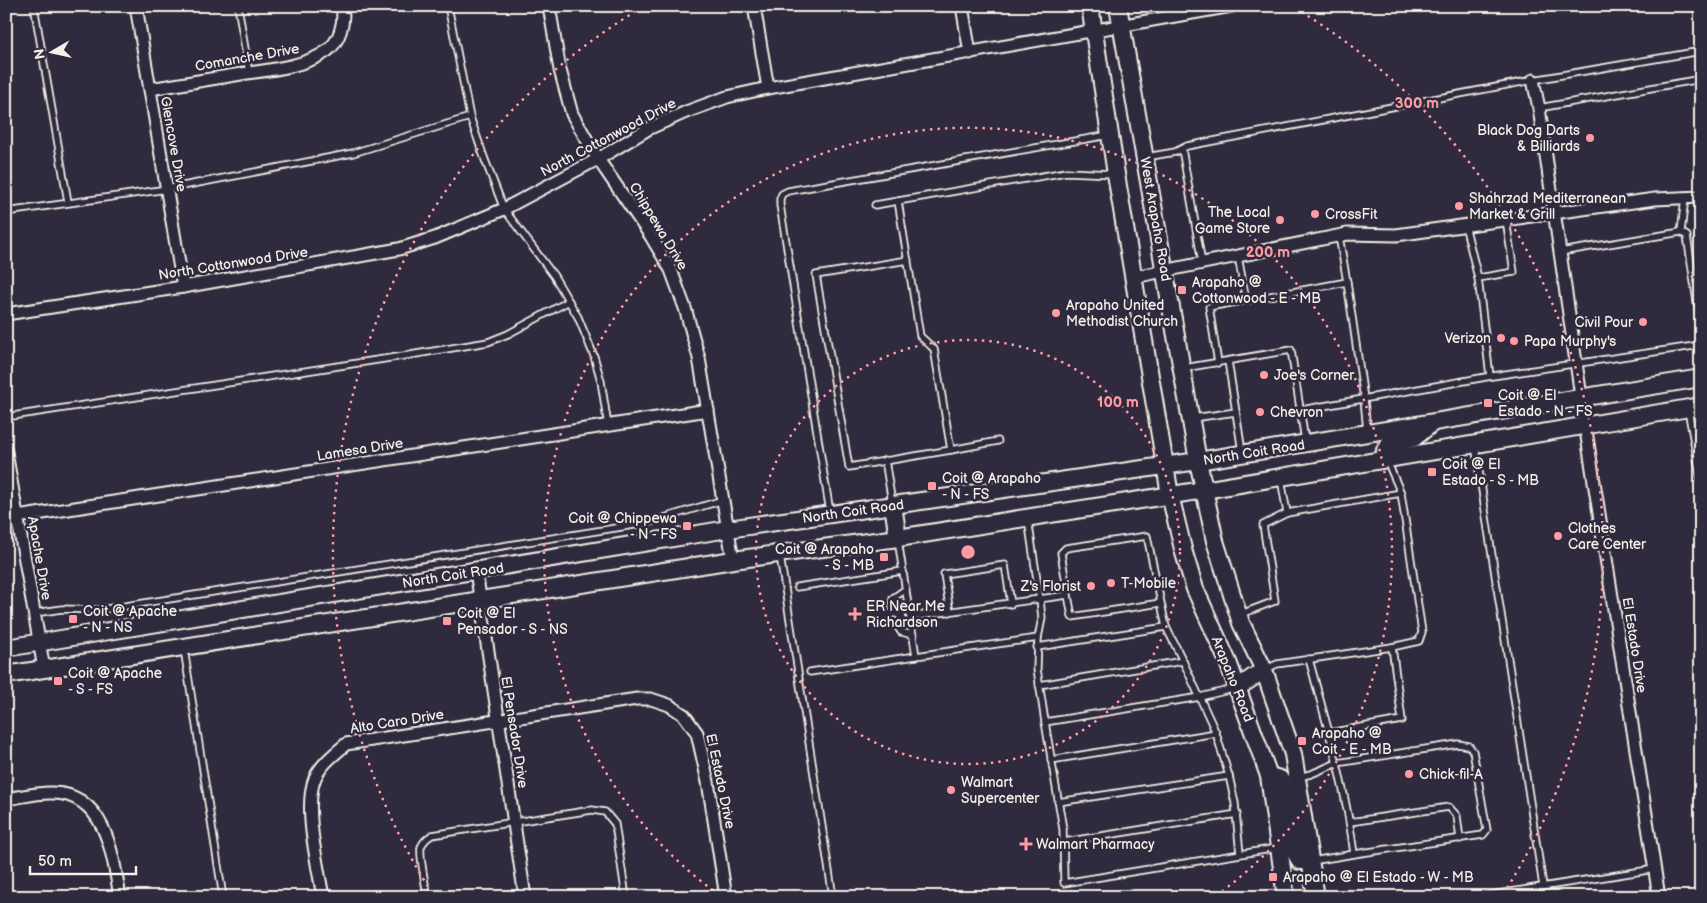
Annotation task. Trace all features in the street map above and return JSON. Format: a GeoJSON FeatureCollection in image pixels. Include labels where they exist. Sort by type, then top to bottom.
{"type":"FeatureCollection","features":[{"type":"Feature","properties":{"kind":"main road"},"geometry":{"type":"LineString","coordinates":[[1090,6],[1164,465]]}},
{"type":"Feature","properties":{"kind":"main road","name":"West Arapaho Road"},"geometry":{"type":"LineString","coordinates":[[1118,6],[1204,490]]}},
{"type":"Feature","properties":{"kind":"main road","name":"North Coit Road"},"geometry":{"type":"LineString","coordinates":[[6,648],[728,529],[1198,461],[1701,378]]}},
{"type":"Feature","properties":{"kind":"main road","name":"North Coit Road"},"geometry":{"type":"LineString","coordinates":[[6,675],[733,560],[898,538],[1204,490],[1694,407]]}},
{"type":"Feature","properties":{"kind":"main road"},"geometry":{"type":"LineString","coordinates":[[1386,459],[1385,450],[1388,446],[1414,438],[1432,422]]}},
{"type":"Feature","properties":{"kind":"main road","name":"Arapaho Road"},"geometry":{"type":"LineString","coordinates":[[1164,465],[1184,553],[1195,589],[1228,662],[1269,776],[1280,847],[1281,896]]}},
{"type":"Feature","properties":{"kind":"main road","name":"Arapaho Road"},"geometry":{"type":"LineString","coordinates":[[1204,490],[1219,555],[1239,615],[1264,670],[1286,733],[1298,778],[1316,897]]}},
{"type":"Feature","properties":{"kind":"main road"},"geometry":{"type":"LineString","coordinates":[[893,505],[898,538]]}},
{"type":"Feature","properties":{"kind":"main road"},"geometry":{"type":"LineString","coordinates":[[1237,688],[1264,670]]}},
{"type":"Feature","properties":{"kind":"main road"},"geometry":{"type":"LineString","coordinates":[[1269,776],[1280,779],[1286,792],[1296,857],[1300,861],[1310,861]]}},
{"type":"Feature","properties":{"kind":"street","name":"Glencove Drive"},"geometry":{"type":"LineString","coordinates":[[136,6],[183,287]]}},
{"type":"Feature","properties":{"kind":"street","name":"Comanche Drive"},"geometry":{"type":"LineString","coordinates":[[150,89],[281,67],[311,60],[328,51],[339,37],[343,21],[342,6]]}},
{"type":"Feature","properties":{"kind":"street","name":"Chippewa Drive"},"geometry":{"type":"LineString","coordinates":[[549,6],[560,70],[572,114],[598,159],[650,235],[671,270],[685,308],[699,358],[733,560]]}},
{"type":"Feature","properties":{"kind":"street"},"geometry":{"type":"LineString","coordinates":[[754,6],[768,88]]}},
{"type":"Feature","properties":{"kind":"street"},"geometry":{"type":"LineString","coordinates":[[962,6],[970,53]]}},
{"type":"Feature","properties":{"kind":"street","name":"North Cottonwood Drive"},"geometry":{"type":"LineString","coordinates":[[6,314],[183,287],[399,249],[435,238],[504,209],[598,159],[648,129],[727,97],[768,88],[1232,6]]}},
{"type":"Feature","properties":{"kind":"street","name":"El Estado Drive"},"geometry":{"type":"LineString","coordinates":[[1533,80],[1539,108],[1585,424],[1659,897]]}},
{"type":"Feature","properties":{"kind":"street"},"geometry":{"type":"LineString","coordinates":[[1134,277],[1347,234],[1396,235],[1655,198],[1701,197]]}},
{"type":"Feature","properties":{"kind":"street","name":"Lamesa Drive"},"geometry":{"type":"LineString","coordinates":[[17,517],[708,410]]}},
{"type":"Feature","properties":{"kind":"street","name":"Apache Drive"},"geometry":{"type":"LineString","coordinates":[[6,452],[44,669]]}},
{"type":"Feature","properties":{"kind":"street","name":"El Pensador Drive"},"geometry":{"type":"LineString","coordinates":[[476,571],[525,897]]}},
{"type":"Feature","properties":{"kind":"street","name":"El Estado Drive"},"geometry":{"type":"LineString","coordinates":[[498,720],[637,699],[651,699],[669,705],[684,715],[697,733],[708,782],[726,897]]}},
{"type":"Feature","properties":{"kind":"street","name":"Alto Caro Drive"},"geometry":{"type":"LineString","coordinates":[[323,897],[311,818],[310,797],[315,778],[325,763],[346,744],[498,720]]}},
{"type":"Feature","properties":{"kind":"street"},"geometry":{"type":"LineString","coordinates":[[6,799],[51,792],[76,798],[87,805],[104,828],[114,861],[120,897]]}},
{"type":"Feature","properties":{"kind":"lane"},"geometry":{"type":"LineString","coordinates":[[34,6],[68,202]]}},
{"type":"Feature","properties":{"kind":"lane"},"geometry":{"type":"LineString","coordinates":[[238,6],[249,72]]}},
{"type":"Feature","properties":{"kind":"lane"},"geometry":{"type":"LineString","coordinates":[[448,6],[470,117],[484,160],[504,209],[554,276],[578,316],[594,356],[601,381],[608,426]]}},
{"type":"Feature","properties":{"kind":"lane"},"geometry":{"type":"LineString","coordinates":[[1145,157],[1175,152],[1187,146],[1533,80],[1701,51]]}},
{"type":"Feature","properties":{"kind":"lane"},"geometry":{"type":"LineString","coordinates":[[1539,108],[1701,80]]}},
{"type":"Feature","properties":{"kind":"lane"},"geometry":{"type":"LineString","coordinates":[[6,212],[167,189],[353,154],[470,117]]}},
{"type":"Feature","properties":{"kind":"lane"},"geometry":{"type":"LineString","coordinates":[[831,514],[780,205],[782,194],[798,189],[1110,135]]}},
{"type":"Feature","properties":{"kind":"lane"},"geometry":{"type":"LineString","coordinates":[[1182,149],[1202,263]]}},
{"type":"Feature","properties":{"kind":"lane"},"geometry":{"type":"LineString","coordinates":[[875,205],[1066,172],[1116,174]]}},
{"type":"Feature","properties":{"kind":"lane"},"geometry":{"type":"LineString","coordinates":[[1681,232],[1685,198]]}},
{"type":"Feature","properties":{"kind":"lane"},"geometry":{"type":"LineString","coordinates":[[898,201],[920,336],[934,349],[951,450]]}},
{"type":"Feature","properties":{"kind":"lane"},"geometry":{"type":"LineString","coordinates":[[1478,278],[1514,272],[1506,220]]}},
{"type":"Feature","properties":{"kind":"lane"},"geometry":{"type":"LineString","coordinates":[[1465,225],[1478,278],[1490,376]]}},
{"type":"Feature","properties":{"kind":"lane"},"geometry":{"type":"LineString","coordinates":[[1560,252],[1681,232],[1687,236],[1701,328]]}},
{"type":"Feature","properties":{"kind":"lane"},"geometry":{"type":"LineString","coordinates":[[1339,236],[1364,399],[1367,433]]}},
{"type":"Feature","properties":{"kind":"lane"},"geometry":{"type":"LineString","coordinates":[[1238,256],[1246,300]]}},
{"type":"Feature","properties":{"kind":"lane"},"geometry":{"type":"LineString","coordinates":[[908,260],[816,275],[849,467],[998,442]]}},
{"type":"Feature","properties":{"kind":"lane"},"geometry":{"type":"LineString","coordinates":[[1218,362],[1208,307],[1347,282]]}},
{"type":"Feature","properties":{"kind":"lane"},"geometry":{"type":"LineString","coordinates":[[6,417],[410,356],[488,342],[508,334],[569,302]]}},
{"type":"Feature","properties":{"kind":"lane"},"geometry":{"type":"LineString","coordinates":[[1301,410],[1490,376],[1701,345]]}},
{"type":"Feature","properties":{"kind":"lane"},"geometry":{"type":"LineString","coordinates":[[1183,368],[1291,350],[1305,443]]}},
{"type":"Feature","properties":{"kind":"lane"},"geometry":{"type":"LineString","coordinates":[[1228,361],[1243,454]]}},
{"type":"Feature","properties":{"kind":"lane"},"geometry":{"type":"LineString","coordinates":[[1694,407],[1701,480]]}},
{"type":"Feature","properties":{"kind":"lane"},"geometry":{"type":"LineString","coordinates":[[1191,419],[1236,412]]}},
{"type":"Feature","properties":{"kind":"lane"},"geometry":{"type":"LineString","coordinates":[[1474,444],[1543,886]]}},
{"type":"Feature","properties":{"kind":"lane"},"geometry":{"type":"LineString","coordinates":[[1264,670],[1277,664],[1419,641],[1422,632],[1401,493],[1386,459]]}},
{"type":"Feature","properties":{"kind":"lane"},"geometry":{"type":"LineString","coordinates":[[885,460],[893,505]]}},
{"type":"Feature","properties":{"kind":"lane"},"geometry":{"type":"LineString","coordinates":[[1281,477],[1287,513]]}},
{"type":"Feature","properties":{"kind":"lane"},"geometry":{"type":"LineString","coordinates":[[1239,615],[1275,601],[1263,525],[1287,513],[1401,493]]}},
{"type":"Feature","properties":{"kind":"lane"},"geometry":{"type":"LineString","coordinates":[[35,613],[62,609],[100,610],[638,525],[661,520],[690,509],[723,500]]}},
{"type":"Feature","properties":{"kind":"lane"},"geometry":{"type":"LineString","coordinates":[[1028,517],[1042,618],[1037,647],[1037,669],[1064,842],[1064,883],[1280,847]]}},
{"type":"Feature","properties":{"kind":"lane"},"geometry":{"type":"LineString","coordinates":[[1160,603],[1072,617],[1061,553],[1066,548],[1147,536],[1166,627],[1216,734],[1229,776],[1236,814],[1240,854]]}},
{"type":"Feature","properties":{"kind":"lane"},"geometry":{"type":"LineString","coordinates":[[898,538],[916,656]]}},
{"type":"Feature","properties":{"kind":"lane"},"geometry":{"type":"LineString","coordinates":[[780,554],[833,897]]}},
{"type":"Feature","properties":{"kind":"lane"},"geometry":{"type":"LineString","coordinates":[[950,612],[944,574],[1005,565],[1011,604]]}},
{"type":"Feature","properties":{"kind":"lane"},"geometry":{"type":"LineString","coordinates":[[797,587],[903,571]]}},
{"type":"Feature","properties":{"kind":"lane"},"geometry":{"type":"LineString","coordinates":[[892,607],[893,598],[906,589]]}},
{"type":"Feature","properties":{"kind":"lane"},"geometry":{"type":"LineString","coordinates":[[910,617],[1068,595]]}},
{"type":"Feature","properties":{"kind":"lane"},"geometry":{"type":"LineString","coordinates":[[894,621],[901,632],[913,635]]}},
{"type":"Feature","properties":{"kind":"lane"},"geometry":{"type":"LineString","coordinates":[[1037,647],[1166,627]]}},
{"type":"Feature","properties":{"kind":"lane"},"geometry":{"type":"LineString","coordinates":[[810,672],[1038,638]]}},
{"type":"Feature","properties":{"kind":"lane"},"geometry":{"type":"LineString","coordinates":[[184,646],[223,897]]}},
{"type":"Feature","properties":{"kind":"lane"},"geometry":{"type":"LineString","coordinates":[[1328,733],[1402,720],[1392,646]]}},
{"type":"Feature","properties":{"kind":"lane"},"geometry":{"type":"LineString","coordinates":[[1308,659],[1337,763],[1350,822],[1354,854]]}},
{"type":"Feature","properties":{"kind":"lane"},"geometry":{"type":"LineString","coordinates":[[1039,684],[1183,661]]}},
{"type":"Feature","properties":{"kind":"lane"},"geometry":{"type":"LineString","coordinates":[[1045,722],[1200,697],[1237,688]]}},
{"type":"Feature","properties":{"kind":"lane"},"geometry":{"type":"LineString","coordinates":[[1051,760],[1216,734]]}},
{"type":"Feature","properties":{"kind":"lane"},"geometry":{"type":"LineString","coordinates":[[1298,778],[1337,763],[1458,744],[1469,746],[1473,751],[1487,830],[1482,835],[1460,839],[1310,861]]}},
{"type":"Feature","properties":{"kind":"lane"},"geometry":{"type":"LineString","coordinates":[[1058,802],[1229,776]]}},
{"type":"Feature","properties":{"kind":"lane"},"geometry":{"type":"LineString","coordinates":[[1350,822],[1449,807],[1457,816],[1460,839]]}},
{"type":"Feature","properties":{"kind":"lane"},"geometry":{"type":"LineString","coordinates":[[428,897],[421,854],[422,846],[426,839],[432,835],[592,810],[605,812],[615,824],[626,897]]}},
{"type":"Feature","properties":{"kind":"lane"},"geometry":{"type":"LineString","coordinates":[[1064,842],[1236,814]]}},
{"type":"Feature","properties":{"kind":"lane"},"geometry":{"type":"LineString","coordinates":[[1478,897],[1655,869]]}},
{"type":"Feature","properties":{"kind":"place","name":"Black Dog Darts & Billiards"},"geometry":{"type":"Point","coordinates":[1590,138]}},
{"type":"Feature","properties":{"kind":"place","name":"Shahrzad Mediterranean Market & Grill"},"geometry":{"type":"Point","coordinates":[1459,206]}},
{"type":"Feature","properties":{"kind":"place","name":"CrossFit"},"geometry":{"type":"Point","coordinates":[1315,214]}},
{"type":"Feature","properties":{"kind":"place","name":"The Local Game Store"},"geometry":{"type":"Point","coordinates":[1280,220]}},
{"type":"Feature","properties":{"kind":"place","name":"Arapaho @ Cottonwood - E - MB"},"geometry":{"type":"Point","coordinates":[1182,290]}},
{"type":"Feature","properties":{"kind":"place","name":"Arapaho United Methodist Church"},"geometry":{"type":"Point","coordinates":[1056,313]}},
{"type":"Feature","properties":{"kind":"place","name":"Civil Pour"},"geometry":{"type":"Point","coordinates":[1643,322]}},
{"type":"Feature","properties":{"kind":"place","name":"Verizon"},"geometry":{"type":"Point","coordinates":[1501,338]}},
{"type":"Feature","properties":{"kind":"place","name":"Papa Murphy's"},"geometry":{"type":"Point","coordinates":[1514,341]}},
{"type":"Feature","properties":{"kind":"place","name":"Joe's Corner"},"geometry":{"type":"Point","coordinates":[1264,375]}},
{"type":"Feature","properties":{"kind":"place","name":"Coit @ El Estado - N - FS"},"geometry":{"type":"Point","coordinates":[1488,403]}},
{"type":"Feature","properties":{"kind":"place","name":"Chevron"},"geometry":{"type":"Point","coordinates":[1260,412]}},
{"type":"Feature","properties":{"kind":"place","name":"Coit @ El Estado - S - MB"},"geometry":{"type":"Point","coordinates":[1432,472]}},
{"type":"Feature","properties":{"kind":"place","name":"Coit @ Arapaho - N - FS"},"geometry":{"type":"Point","coordinates":[932,486]}},
{"type":"Feature","properties":{"kind":"place","name":"Coit @ Chippewa - N - FS"},"geometry":{"type":"Point","coordinates":[687,526]}},
{"type":"Feature","properties":{"kind":"place","name":"Clothes Care Center"},"geometry":{"type":"Point","coordinates":[1558,536]}},
{"type":"Feature","properties":{"kind":"place","name":"Coit @ Arapaho - S - MB"},"geometry":{"type":"Point","coordinates":[884,557]}},
{"type":"Feature","properties":{"kind":"place","name":"T-Mobile"},"geometry":{"type":"Point","coordinates":[1111,583]}},
{"type":"Feature","properties":{"kind":"place","name":"Z's Florist"},"geometry":{"type":"Point","coordinates":[1091,586]}},
{"type":"Feature","properties":{"kind":"place","name":"ER Near Me Richardson"},"geometry":{"type":"Point","coordinates":[855,614]}},
{"type":"Feature","properties":{"kind":"place","name":"Coit @ Apache - N - NS"},"geometry":{"type":"Point","coordinates":[73,619]}},
{"type":"Feature","properties":{"kind":"place","name":"Coit @ El Pensador - S - NS"},"geometry":{"type":"Point","coordinates":[447,621]}},
{"type":"Feature","properties":{"kind":"place","name":"Coit @ Apache - S - FS"},"geometry":{"type":"Point","coordinates":[58,681]}},
{"type":"Feature","properties":{"kind":"place","name":"Arapaho @ Coit - E - MB"},"geometry":{"type":"Point","coordinates":[1302,741]}},
{"type":"Feature","properties":{"kind":"place","name":"Chick-fil-A"},"geometry":{"type":"Point","coordinates":[1409,774]}},
{"type":"Feature","properties":{"kind":"place","name":"Walmart Supercenter"},"geometry":{"type":"Point","coordinates":[951,790]}},
{"type":"Feature","properties":{"kind":"place","name":"Walmart Pharmacy"},"geometry":{"type":"Point","coordinates":[1026,844]}},
{"type":"Feature","properties":{"kind":"place","name":"Arapaho @ El Estado - W - MB"},"geometry":{"type":"Point","coordinates":[1273,877]}}]}
